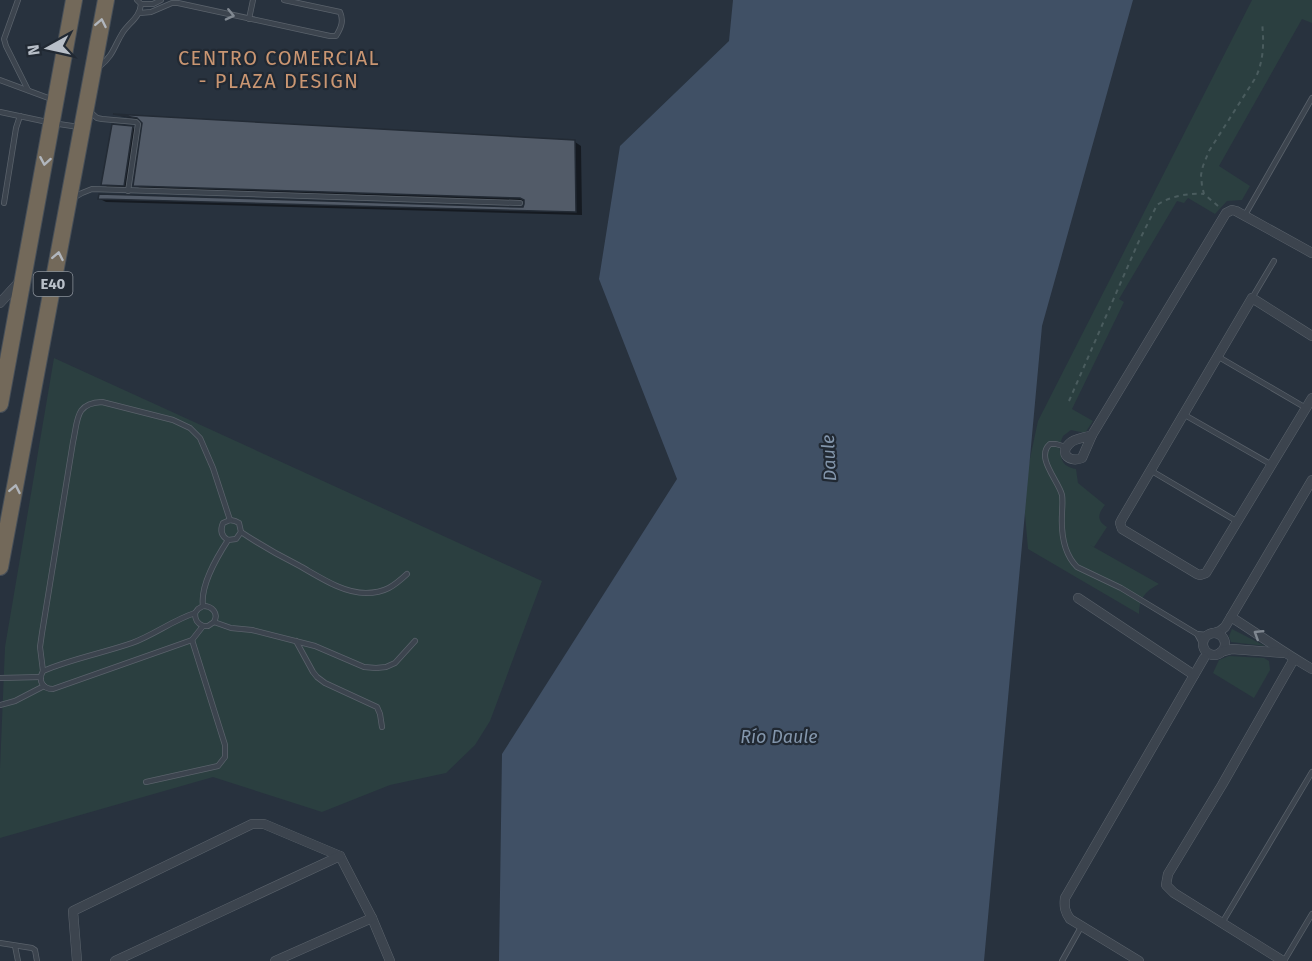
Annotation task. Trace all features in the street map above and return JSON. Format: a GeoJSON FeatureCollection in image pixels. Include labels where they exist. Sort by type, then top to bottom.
{"type":"FeatureCollection","features":[{"type":"Feature","properties":{"kind":"highway","name":"E40"},"geometry":{"type":"LineString","coordinates":[[0,404],[74,0]]}},
{"type":"Feature","properties":{"kind":"highway","name":"E40"},"geometry":{"type":"LineString","coordinates":[[0,567],[106,0]]}},
{"type":"Feature","properties":{"kind":"street"},"geometry":{"type":"LineString","coordinates":[[1092,435],[1073,441],[1066,447],[1067,456],[1072,460],[1079,460],[1084,456],[1092,435],[1226,213],[1232,210],[1245,216],[1312,253]]}},
{"type":"Feature","properties":{"kind":"street"},"geometry":{"type":"LineString","coordinates":[[0,303],[23,277]]}},
{"type":"Feature","properties":{"kind":"street"},"geometry":{"type":"LineString","coordinates":[[1312,336],[1252,298],[1122,519],[1120,523],[1122,529],[1197,574],[1204,575],[1209,571],[1312,398]]}},
{"type":"Feature","properties":{"kind":"street"},"geometry":{"type":"LineString","coordinates":[[1209,652],[1205,638],[1225,627],[1312,480]]}},
{"type":"Feature","properties":{"kind":"street"},"geometry":{"type":"LineString","coordinates":[[1078,598],[1194,675]]}},
{"type":"Feature","properties":{"kind":"street"},"geometry":{"type":"LineString","coordinates":[[1231,617],[1312,669]]}},
{"type":"Feature","properties":{"kind":"street"},"geometry":{"type":"LineString","coordinates":[[1139,961],[1070,919],[1064,905],[1065,898],[1194,675],[1209,652],[1225,647],[1225,627]]}},
{"type":"Feature","properties":{"kind":"street"},"geometry":{"type":"LineString","coordinates":[[1211,634],[1221,635],[1225,641]]}},
{"type":"Feature","properties":{"kind":"street"},"geometry":{"type":"LineString","coordinates":[[1209,652],[1232,650],[1284,653]]}},
{"type":"Feature","properties":{"kind":"street"},"geometry":{"type":"LineString","coordinates":[[1284,961],[1169,890],[1166,885],[1168,874],[1294,659]]}},
{"type":"Feature","properties":{"kind":"street"},"geometry":{"type":"LineString","coordinates":[[77,961],[73,911],[252,824],[264,824],[340,856],[372,918],[390,961]]}},
{"type":"Feature","properties":{"kind":"street"},"geometry":{"type":"LineString","coordinates":[[116,961],[340,856]]}},
{"type":"Feature","properties":{"kind":"street"},"geometry":{"type":"LineString","coordinates":[[275,961],[372,918]]}},
{"type":"Feature","properties":{"kind":"lane"},"geometry":{"type":"LineString","coordinates":[[18,0],[2,38],[28,90]]}},
{"type":"Feature","properties":{"kind":"lane"},"geometry":{"type":"LineString","coordinates":[[249,19],[253,0]]}},
{"type":"Feature","properties":{"kind":"lane"},"geometry":{"type":"LineString","coordinates":[[140,13],[139,2],[178,3],[336,36],[342,18],[340,12],[284,0]]}},
{"type":"Feature","properties":{"kind":"lane"},"geometry":{"type":"LineString","coordinates":[[92,72],[108,60],[123,31],[140,13],[151,12],[163,2]]}},
{"type":"Feature","properties":{"kind":"lane"},"geometry":{"type":"LineString","coordinates":[[0,80],[56,100]]}},
{"type":"Feature","properties":{"kind":"lane"},"geometry":{"type":"LineString","coordinates":[[1245,216],[1312,98]]}},
{"type":"Feature","properties":{"kind":"lane"},"geometry":{"type":"LineString","coordinates":[[85,107],[98,118],[138,124],[128,191]]}},
{"type":"Feature","properties":{"kind":"lane"},"geometry":{"type":"LineString","coordinates":[[0,112],[82,127]]}},
{"type":"Feature","properties":{"kind":"lane"},"geometry":{"type":"LineString","coordinates":[[4,203],[20,116]]}},
{"type":"Feature","properties":{"kind":"lane"},"geometry":{"type":"LineString","coordinates":[[68,202],[92,189],[520,203]]}},
{"type":"Feature","properties":{"kind":"lane"},"geometry":{"type":"LineString","coordinates":[[1252,298],[1274,261]]}},
{"type":"Feature","properties":{"kind":"lane"},"geometry":{"type":"LineString","coordinates":[[1217,356],[1306,408]]}},
{"type":"Feature","properties":{"kind":"lane"},"geometry":{"type":"LineString","coordinates":[[203,626],[192,640],[53,689],[47,689],[41,682],[42,633],[73,442],[83,407],[92,402],[102,402],[173,420],[190,428],[200,438],[209,458],[230,520]]}},
{"type":"Feature","properties":{"kind":"lane"},"geometry":{"type":"LineString","coordinates":[[1184,414],[1272,465]]}},
{"type":"Feature","properties":{"kind":"lane"},"geometry":{"type":"LineString","coordinates":[[1066,447],[1050,444],[1045,449],[1045,455],[1049,469],[1061,492],[1065,545],[1072,561],[1077,567],[1120,588],[1197,634],[1209,652]]}},
{"type":"Feature","properties":{"kind":"lane"},"geometry":{"type":"LineString","coordinates":[[1150,470],[1238,522]]}},
{"type":"Feature","properties":{"kind":"lane"},"geometry":{"type":"LineString","coordinates":[[228,540],[221,531],[223,524],[230,520],[235,521],[239,523],[241,532],[257,543],[348,590],[364,593],[377,592],[391,588],[407,574]]}},
{"type":"Feature","properties":{"kind":"lane"},"geometry":{"type":"LineString","coordinates":[[228,540],[236,539],[241,532]]}},
{"type":"Feature","properties":{"kind":"lane"},"geometry":{"type":"LineString","coordinates":[[203,606],[203,592],[213,565],[228,540]]}},
{"type":"Feature","properties":{"kind":"lane"},"geometry":{"type":"LineString","coordinates":[[43,671],[150,636],[184,616],[195,613],[203,606],[213,609],[214,622],[203,626],[195,619],[195,613]]}},
{"type":"Feature","properties":{"kind":"lane"},"geometry":{"type":"LineString","coordinates":[[214,622],[231,628],[252,630],[315,646],[364,667],[386,667],[395,663],[415,641]]}},
{"type":"Feature","properties":{"kind":"lane"},"geometry":{"type":"LineString","coordinates":[[1197,634],[1211,634]]}},
{"type":"Feature","properties":{"kind":"lane"},"geometry":{"type":"LineString","coordinates":[[146,782],[218,766],[225,757],[225,745],[192,640]]}},
{"type":"Feature","properties":{"kind":"lane"},"geometry":{"type":"LineString","coordinates":[[296,641],[317,677],[377,707],[382,727]]}},
{"type":"Feature","properties":{"kind":"lane"},"geometry":{"type":"LineString","coordinates":[[0,678],[41,677]]}},
{"type":"Feature","properties":{"kind":"lane"},"geometry":{"type":"LineString","coordinates":[[0,705],[15,701],[44,686]]}},
{"type":"Feature","properties":{"kind":"lane"},"geometry":{"type":"LineString","coordinates":[[1222,923],[1312,772]]}},
{"type":"Feature","properties":{"kind":"lane"},"geometry":{"type":"LineString","coordinates":[[1284,961],[1312,914]]}},
{"type":"Feature","properties":{"kind":"lane"},"geometry":{"type":"LineString","coordinates":[[1062,961],[1081,926]]}},
{"type":"Feature","properties":{"kind":"lane"},"geometry":{"type":"LineString","coordinates":[[0,943],[32,948],[37,961]]}},
{"type":"Feature","properties":{"kind":"lane"},"geometry":{"type":"LineString","coordinates":[[15,946],[18,961]]}},
{"type":"Feature","properties":{"kind":"path"},"geometry":{"type":"LineString","coordinates":[[1226,213],[1204,194],[1201,176],[1209,150],[1256,78],[1264,52],[1262,22]]}},
{"type":"Feature","properties":{"kind":"path"},"geometry":{"type":"LineString","coordinates":[[1069,401],[1157,204],[1182,195],[1204,194]]}},
{"type":"Feature","properties":{"kind":"green space"},"geometry":{"type":"Polygon","coordinates":[[[1252,0],[1312,0],[1312,23],[1302,19],[1219,166],[1250,186],[1242,200],[1227,201],[1215,214],[1188,198],[1184,203],[1177,201],[1119,299],[1124,302],[1072,409],[1093,421],[1085,433],[1071,430],[1063,436],[1059,446],[1065,464],[1076,469],[1078,483],[1105,505],[1099,517],[1107,527],[1094,547],[1090,545],[1159,584],[1144,596],[1139,614],[1028,549],[1023,491],[1038,421],[1252,0]]]}},
{"type":"Feature","properties":{"kind":"green space"},"geometry":{"type":"Polygon","coordinates":[[[54,358],[542,581],[490,721],[475,745],[446,773],[390,785],[322,812],[213,777],[0,838],[0,769],[5,647],[54,358]]]}},
{"type":"Feature","properties":{"kind":"green space"},"geometry":{"type":"Polygon","coordinates":[[[1232,629],[1265,646],[1231,642],[1229,636],[1232,629]]]}},
{"type":"Feature","properties":{"kind":"green space"},"geometry":{"type":"Polygon","coordinates":[[[1229,656],[1264,658],[1269,661],[1270,670],[1254,698],[1213,673],[1219,660],[1229,656]]]}},
{"type":"Feature","properties":{"kind":"water","name":"Río Daule"},"geometry":{"type":"Polygon","coordinates":[[[733,0],[1133,0],[1042,326],[984,961],[499,961],[502,754],[677,479],[599,279],[620,146],[729,41],[733,0]]]}},
{"type":"Feature","properties":{"kind":"building"},"geometry":{"type":"Polygon","coordinates":[[[113,114],[575,140],[576,212],[98,199],[99,194],[520,207],[524,204],[524,200],[520,198],[133,186],[142,123],[137,118],[113,114]]]}},
{"type":"Feature","properties":{"kind":"building"},"geometry":{"type":"Polygon","coordinates":[[[112,124],[133,126],[124,186],[101,185],[112,124]]]}},
{"type":"Feature","properties":{"kind":"district","name":"CENTRO COMERCIAL - PLAZA DESIGN"},"geometry":{"type":"Point","coordinates":[279,70]}},
{"type":"Feature","properties":{"kind":"water label","name":"Daule"},"geometry":{"type":"Point","coordinates":[829,458]}}]}
